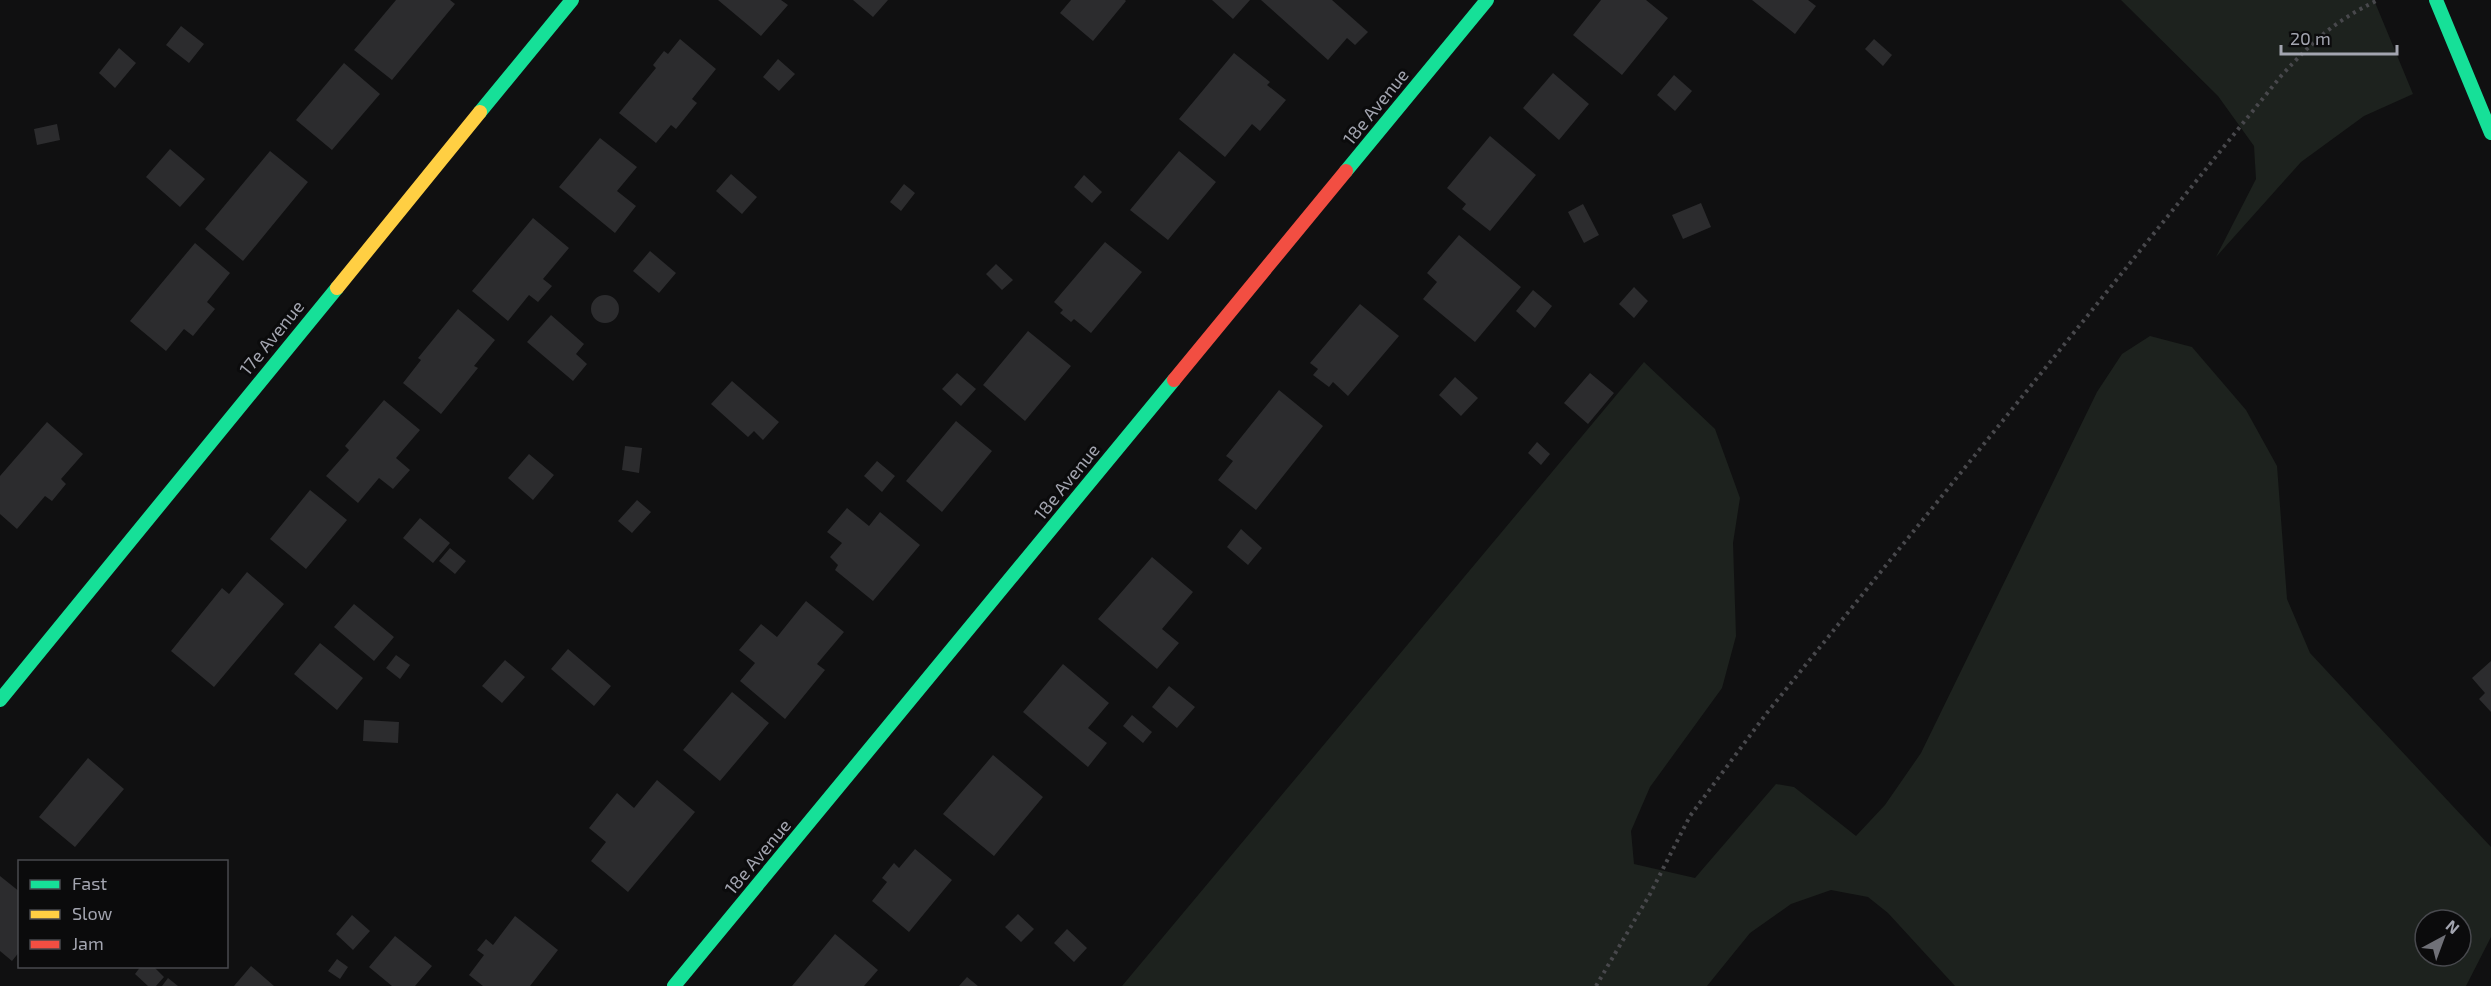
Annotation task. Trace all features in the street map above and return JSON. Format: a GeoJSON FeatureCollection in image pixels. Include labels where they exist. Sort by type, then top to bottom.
{"type":"FeatureCollection","features":[{"type":"Feature","properties":{"kind":"street","name":"17e Avenue"},"geometry":{"type":"LineString","coordinates":[[0,700],[572,0]]}},
{"type":"Feature","properties":{"kind":"street","name":"18e Avenue"},"geometry":{"type":"LineString","coordinates":[[674,986],[1487,0]]}},
{"type":"Feature","properties":{"kind":"street"},"geometry":{"type":"LineString","coordinates":[[2436,0],[2491,133]]}},
{"type":"Feature","properties":{"kind":"path"},"geometry":{"type":"LineString","coordinates":[[1596,986],[1650,894],[1690,816],[1766,714],[2281,76],[2315,39],[2347,15],[2378,0]]}},
{"type":"Feature","properties":{"kind":"shaded area"},"geometry":{"type":"Polygon","coordinates":[[[2121,0],[2374,0],[2413,94],[2364,116],[2301,162],[2216,257],[2256,179],[2254,146],[2218,96],[2121,0]]]}},
{"type":"Feature","properties":{"kind":"shaded area"},"geometry":{"type":"Polygon","coordinates":[[[2150,336],[2192,347],[2246,410],[2277,466],[2287,599],[2310,653],[2491,847],[2491,937],[2466,986],[1955,986],[1888,913],[1868,897],[1831,890],[1791,904],[1750,933],[1707,986],[1122,986],[1644,362],[1715,429],[1740,498],[1733,543],[1736,636],[1722,688],[1650,787],[1631,831],[1634,864],[1695,878],[1776,784],[1794,787],[1856,836],[1885,805],[1921,753],[2097,392],[2122,354],[2150,336]]]}},
{"type":"Feature","properties":{"kind":"building"},"geometry":{"type":"Polygon","coordinates":[[[396,0],[450,0],[455,4],[392,80],[354,50],[396,0]]]}},
{"type":"Feature","properties":{"kind":"building"},"geometry":{"type":"Polygon","coordinates":[[[718,0],[781,0],[788,5],[761,36],[718,0]]]}},
{"type":"Feature","properties":{"kind":"building"},"geometry":{"type":"Polygon","coordinates":[[[853,0],[888,0],[873,17],[853,0]]]}},
{"type":"Feature","properties":{"kind":"building"},"geometry":{"type":"Polygon","coordinates":[[[1071,0],[1126,1],[1093,41],[1060,13],[1071,0]]]}},
{"type":"Feature","properties":{"kind":"building"},"geometry":{"type":"Polygon","coordinates":[[[1212,0],[1250,0],[1233,19],[1212,0]]]}},
{"type":"Feature","properties":{"kind":"building"},"geometry":{"type":"Polygon","coordinates":[[[1261,0],[1332,0],[1368,32],[1355,45],[1347,38],[1328,60],[1261,0]]]}},
{"type":"Feature","properties":{"kind":"building"},"geometry":{"type":"Polygon","coordinates":[[[1601,0],[1646,0],[1668,18],[1622,75],[1573,35],[1601,0]]]}},
{"type":"Feature","properties":{"kind":"building"},"geometry":{"type":"Polygon","coordinates":[[[1752,0],[1808,0],[1816,6],[1795,34],[1752,0]]]}},
{"type":"Feature","properties":{"kind":"building"},"geometry":{"type":"Polygon","coordinates":[[[181,26],[204,44],[189,63],[166,45],[181,26]]]}},
{"type":"Feature","properties":{"kind":"building"},"geometry":{"type":"Polygon","coordinates":[[[680,39],[716,69],[692,99],[697,103],[676,129],[671,125],[656,143],[619,113],[656,68],[653,65],[664,51],[668,54],[680,39]]]}},
{"type":"Feature","properties":{"kind":"building"},"geometry":{"type":"Polygon","coordinates":[[[1874,39],[1892,55],[1883,66],[1865,49],[1874,39]]]}},
{"type":"Feature","properties":{"kind":"building"},"geometry":{"type":"Polygon","coordinates":[[[119,48],[136,63],[115,88],[99,73],[119,48]]]}},
{"type":"Feature","properties":{"kind":"building"},"geometry":{"type":"Polygon","coordinates":[[[1234,53],[1270,82],[1267,85],[1286,100],[1260,131],[1252,124],[1225,157],[1179,119],[1234,53]]]}},
{"type":"Feature","properties":{"kind":"building"},"geometry":{"type":"Polygon","coordinates":[[[778,59],[795,74],[779,91],[763,77],[778,59]]]}},
{"type":"Feature","properties":{"kind":"building"},"geometry":{"type":"Polygon","coordinates":[[[344,63],[380,94],[332,150],[296,120],[344,63]]]}},
{"type":"Feature","properties":{"kind":"building"},"geometry":{"type":"Polygon","coordinates":[[[1553,73],[1589,104],[1559,140],[1523,108],[1553,73]]]}},
{"type":"Feature","properties":{"kind":"building"},"geometry":{"type":"Polygon","coordinates":[[[1674,75],[1692,91],[1675,111],[1657,95],[1674,75]]]}},
{"type":"Feature","properties":{"kind":"building"},"geometry":{"type":"Polygon","coordinates":[[[57,124],[60,140],[37,145],[34,129],[57,124]]]}},
{"type":"Feature","properties":{"kind":"building"},"geometry":{"type":"Polygon","coordinates":[[[1490,136],[1536,175],[1490,231],[1462,209],[1466,204],[1447,188],[1490,136]]]}},
{"type":"Feature","properties":{"kind":"building"},"geometry":{"type":"Polygon","coordinates":[[[600,138],[637,167],[617,191],[636,206],[615,233],[559,187],[600,138]]]}},
{"type":"Feature","properties":{"kind":"building"},"geometry":{"type":"Polygon","coordinates":[[[170,149],[205,179],[180,207],[146,177],[170,149]]]}},
{"type":"Feature","properties":{"kind":"building"},"geometry":{"type":"Polygon","coordinates":[[[270,151],[308,182],[243,261],[205,229],[270,151]]]}},
{"type":"Feature","properties":{"kind":"building"},"geometry":{"type":"Polygon","coordinates":[[[1179,151],[1216,182],[1168,240],[1130,210],[1179,151]]]}},
{"type":"Feature","properties":{"kind":"building"},"geometry":{"type":"Polygon","coordinates":[[[731,174],[757,197],[742,214],[716,191],[731,174]]]}},
{"type":"Feature","properties":{"kind":"building"},"geometry":{"type":"Polygon","coordinates":[[[1084,175],[1102,192],[1092,203],[1074,187],[1084,175]]]}},
{"type":"Feature","properties":{"kind":"building"},"geometry":{"type":"Polygon","coordinates":[[[904,184],[915,193],[901,211],[890,202],[904,184]]]}},
{"type":"Feature","properties":{"kind":"building"},"geometry":{"type":"Polygon","coordinates":[[[1701,203],[1711,227],[1683,239],[1672,215],[1701,203]]]}},
{"type":"Feature","properties":{"kind":"building"},"geometry":{"type":"Polygon","coordinates":[[[1583,204],[1599,235],[1584,243],[1568,212],[1583,204]]]}},
{"type":"Feature","properties":{"kind":"building"},"geometry":{"type":"Polygon","coordinates":[[[533,218],[569,248],[543,279],[552,286],[538,302],[529,295],[508,321],[472,291],[533,218]]]}},
{"type":"Feature","properties":{"kind":"building"},"geometry":{"type":"Polygon","coordinates":[[[1459,235],[1521,287],[1475,342],[1423,299],[1437,282],[1427,273],[1459,235]]]}},
{"type":"Feature","properties":{"kind":"building"},"geometry":{"type":"Polygon","coordinates":[[[1105,242],[1142,272],[1091,333],[1074,319],[1071,322],[1060,313],[1063,310],[1054,302],[1105,242]]]}},
{"type":"Feature","properties":{"kind":"building"},"geometry":{"type":"Polygon","coordinates":[[[195,243],[230,273],[207,302],[215,309],[193,336],[184,329],[166,351],[130,321],[195,243]]]}},
{"type":"Feature","properties":{"kind":"building"},"geometry":{"type":"Polygon","coordinates":[[[650,251],[676,273],[659,293],[633,271],[650,251]]]}},
{"type":"Feature","properties":{"kind":"building"},"geometry":{"type":"Polygon","coordinates":[[[996,264],[1013,280],[1002,290],[986,274],[996,264]]]}},
{"type":"Feature","properties":{"kind":"building"},"geometry":{"type":"Polygon","coordinates":[[[1634,287],[1648,301],[1634,318],[1619,304],[1634,287]]]}},
{"type":"Feature","properties":{"kind":"building"},"geometry":{"type":"Polygon","coordinates":[[[1533,290],[1552,306],[1535,328],[1516,311],[1533,290]]]}},
{"type":"Feature","properties":{"kind":"building"},"geometry":{"type":"Polygon","coordinates":[[[605,295],[615,299],[619,309],[615,319],[605,323],[595,319],[591,309],[595,299],[605,295]]]}},
{"type":"Feature","properties":{"kind":"building"},"geometry":{"type":"Polygon","coordinates":[[[1360,304],[1399,336],[1348,396],[1333,382],[1329,387],[1313,375],[1318,369],[1310,363],[1360,304]]]}},
{"type":"Feature","properties":{"kind":"building"},"geometry":{"type":"Polygon","coordinates":[[[458,309],[495,340],[474,366],[478,368],[441,414],[403,383],[421,360],[418,358],[458,309]]]}},
{"type":"Feature","properties":{"kind":"building"},"geometry":{"type":"Polygon","coordinates":[[[551,315],[584,344],[576,354],[587,364],[573,381],[527,342],[551,315]]]}},
{"type":"Feature","properties":{"kind":"building"},"geometry":{"type":"Polygon","coordinates":[[[1028,331],[1071,366],[1025,421],[983,385],[1028,331]]]}},
{"type":"Feature","properties":{"kind":"building"},"geometry":{"type":"Polygon","coordinates":[[[957,373],[976,389],[961,406],[942,389],[957,373]]]}},
{"type":"Feature","properties":{"kind":"building"},"geometry":{"type":"Polygon","coordinates":[[[1590,373],[1614,393],[1588,424],[1564,403],[1590,373]]]}},
{"type":"Feature","properties":{"kind":"building"},"geometry":{"type":"Polygon","coordinates":[[[1455,377],[1478,398],[1461,416],[1439,395],[1455,377]]]}},
{"type":"Feature","properties":{"kind":"building"},"geometry":{"type":"Polygon","coordinates":[[[732,381],[779,422],[763,440],[754,431],[748,437],[711,404],[732,381]]]}},
{"type":"Feature","properties":{"kind":"building"},"geometry":{"type":"Polygon","coordinates":[[[1279,390],[1323,426],[1256,510],[1218,480],[1233,461],[1226,456],[1279,390]]]}},
{"type":"Feature","properties":{"kind":"building"},"geometry":{"type":"Polygon","coordinates":[[[384,400],[420,430],[396,458],[410,470],[393,489],[379,478],[358,503],[326,476],[349,450],[345,446],[384,400]]]}},
{"type":"Feature","properties":{"kind":"building"},"geometry":{"type":"Polygon","coordinates":[[[956,421],[992,451],[942,512],[906,481],[956,421]]]}},
{"type":"Feature","properties":{"kind":"building"},"geometry":{"type":"Polygon","coordinates":[[[47,422],[83,454],[61,479],[66,484],[52,501],[45,496],[17,529],[0,514],[0,476],[47,422]]]}},
{"type":"Feature","properties":{"kind":"building"},"geometry":{"type":"Polygon","coordinates":[[[1537,442],[1550,454],[1541,465],[1528,453],[1537,442]]]}},
{"type":"Feature","properties":{"kind":"building"},"geometry":{"type":"Polygon","coordinates":[[[625,446],[642,448],[639,473],[622,470],[625,446]]]}},
{"type":"Feature","properties":{"kind":"building"},"geometry":{"type":"Polygon","coordinates":[[[529,454],[554,475],[533,500],[508,478],[529,454]]]}},
{"type":"Feature","properties":{"kind":"building"},"geometry":{"type":"Polygon","coordinates":[[[877,461],[895,476],[882,492],[864,476],[877,461]]]}},
{"type":"Feature","properties":{"kind":"building"},"geometry":{"type":"Polygon","coordinates":[[[310,490],[347,520],[306,569],[270,539],[310,490]]]}},
{"type":"Feature","properties":{"kind":"building"},"geometry":{"type":"Polygon","coordinates":[[[637,500],[651,512],[632,533],[618,521],[637,500]]]}},
{"type":"Feature","properties":{"kind":"building"},"geometry":{"type":"Polygon","coordinates":[[[847,508],[869,526],[880,512],[920,545],[873,601],[835,570],[838,565],[830,557],[842,543],[827,532],[847,508]]]}},
{"type":"Feature","properties":{"kind":"building"},"geometry":{"type":"Polygon","coordinates":[[[420,518],[450,543],[433,563],[403,538],[420,518]]]}},
{"type":"Feature","properties":{"kind":"building"},"geometry":{"type":"Polygon","coordinates":[[[1241,529],[1262,548],[1248,565],[1227,547],[1241,529]]]}},
{"type":"Feature","properties":{"kind":"building"},"geometry":{"type":"Polygon","coordinates":[[[450,548],[466,561],[455,574],[439,561],[450,548]]]}},
{"type":"Feature","properties":{"kind":"building"},"geometry":{"type":"Polygon","coordinates":[[[1152,557],[1193,592],[1162,629],[1179,643],[1157,669],[1098,619],[1152,557]]]}},
{"type":"Feature","properties":{"kind":"building"},"geometry":{"type":"Polygon","coordinates":[[[247,572],[284,604],[214,687],[171,651],[222,588],[229,594],[247,572]]]}},
{"type":"Feature","properties":{"kind":"building"},"geometry":{"type":"Polygon","coordinates":[[[806,601],[844,632],[817,664],[825,670],[785,719],[740,681],[755,663],[739,650],[761,624],[777,637],[806,601]]]}},
{"type":"Feature","properties":{"kind":"building"},"geometry":{"type":"Polygon","coordinates":[[[354,604],[394,637],[374,661],[334,627],[354,604]]]}},
{"type":"Feature","properties":{"kind":"building"},"geometry":{"type":"Polygon","coordinates":[[[320,643],[363,678],[337,710],[294,674],[320,643]]]}},
{"type":"Feature","properties":{"kind":"building"},"geometry":{"type":"Polygon","coordinates":[[[568,649],[611,686],[594,706],[551,669],[568,649]]]}},
{"type":"Feature","properties":{"kind":"building"},"geometry":{"type":"Polygon","coordinates":[[[396,655],[410,665],[400,679],[386,668],[396,655]]]}},
{"type":"Feature","properties":{"kind":"building"},"geometry":{"type":"Polygon","coordinates":[[[505,660],[525,677],[502,703],[482,686],[505,660]]]}},
{"type":"Feature","properties":{"kind":"building"},"geometry":{"type":"Polygon","coordinates":[[[2491,661],[2491,712],[2479,699],[2485,693],[2472,678],[2491,661]]]}},
{"type":"Feature","properties":{"kind":"building"},"geometry":{"type":"Polygon","coordinates":[[[1063,664],[1109,703],[1088,728],[1107,743],[1088,767],[1023,712],[1063,664]]]}},
{"type":"Feature","properties":{"kind":"building"},"geometry":{"type":"Polygon","coordinates":[[[1169,686],[1195,707],[1177,728],[1152,707],[1169,686]]]}},
{"type":"Feature","properties":{"kind":"building"},"geometry":{"type":"Polygon","coordinates":[[[732,692],[769,723],[720,781],[683,750],[732,692]]]}},
{"type":"Feature","properties":{"kind":"building"},"geometry":{"type":"Polygon","coordinates":[[[1132,715],[1152,732],[1143,743],[1123,726],[1132,715]]]}},
{"type":"Feature","properties":{"kind":"building"},"geometry":{"type":"Polygon","coordinates":[[[364,720],[399,722],[398,743],[363,741],[364,720]]]}},
{"type":"Feature","properties":{"kind":"building"},"geometry":{"type":"Polygon","coordinates":[[[993,755],[1043,797],[994,856],[943,814],[993,755]]]}},
{"type":"Feature","properties":{"kind":"building"},"geometry":{"type":"Polygon","coordinates":[[[88,758],[124,789],[75,847],[39,817],[88,758]]]}},
{"type":"Feature","properties":{"kind":"building"},"geometry":{"type":"Polygon","coordinates":[[[657,780],[695,812],[628,892],[591,861],[606,842],[589,828],[617,793],[634,808],[657,780]]]}},
{"type":"Feature","properties":{"kind":"building"},"geometry":{"type":"Polygon","coordinates":[[[915,849],[952,880],[909,932],[872,901],[887,882],[882,878],[894,863],[899,868],[915,849]]]}},
{"type":"Feature","properties":{"kind":"building"},"geometry":{"type":"Polygon","coordinates":[[[0,876],[18,890],[18,954],[12,961],[0,951],[0,876]]]}},
{"type":"Feature","properties":{"kind":"building"},"geometry":{"type":"Polygon","coordinates":[[[1018,914],[1034,929],[1021,942],[1005,927],[1018,914]]]}},
{"type":"Feature","properties":{"kind":"building"},"geometry":{"type":"Polygon","coordinates":[[[352,915],[370,931],[353,950],[336,934],[352,915]]]}},
{"type":"Feature","properties":{"kind":"building"},"geometry":{"type":"Polygon","coordinates":[[[515,916],[558,950],[530,986],[483,986],[469,975],[484,955],[477,950],[486,939],[493,945],[515,916]]]}},
{"type":"Feature","properties":{"kind":"building"},"geometry":{"type":"Polygon","coordinates":[[[1067,929],[1087,948],[1074,962],[1054,943],[1067,929]]]}},
{"type":"Feature","properties":{"kind":"building"},"geometry":{"type":"Polygon","coordinates":[[[835,934],[878,970],[864,986],[792,986],[835,934]]]}},
{"type":"Feature","properties":{"kind":"building"},"geometry":{"type":"Polygon","coordinates":[[[395,936],[432,966],[415,986],[392,986],[369,967],[395,936]]]}},
{"type":"Feature","properties":{"kind":"building"},"geometry":{"type":"Polygon","coordinates":[[[337,959],[348,967],[340,979],[328,971],[337,959]]]}},
{"type":"Feature","properties":{"kind":"building"},"geometry":{"type":"Polygon","coordinates":[[[251,966],[274,986],[234,986],[251,966]]]}},
{"type":"Feature","properties":{"kind":"building"},"geometry":{"type":"Polygon","coordinates":[[[140,968],[155,968],[164,977],[156,986],[148,986],[135,974],[140,968]]]}},
{"type":"Feature","properties":{"kind":"building"},"geometry":{"type":"Polygon","coordinates":[[[967,977],[978,986],[959,986],[967,977]]]}},
{"type":"Feature","properties":{"kind":"building"},"geometry":{"type":"Polygon","coordinates":[[[168,978],[178,986],[162,986],[168,978]]]}},
{"type":"Feature","properties":{"kind":"traffic: fast"},"geometry":{"type":"LineString","coordinates":[[480,112],[572,0]]}},
{"type":"Feature","properties":{"kind":"traffic: fast"},"geometry":{"type":"LineString","coordinates":[[1346,171],[1487,0]]}},
{"type":"Feature","properties":{"kind":"traffic: fast"},"geometry":{"type":"LineString","coordinates":[[2436,0],[2491,133]]}},
{"type":"Feature","properties":{"kind":"traffic: fast"},"geometry":{"type":"LineString","coordinates":[[0,700],[337,288]]}},
{"type":"Feature","properties":{"kind":"traffic: fast"},"geometry":{"type":"LineString","coordinates":[[674,986],[1174,380]]}},
{"type":"Feature","properties":{"kind":"traffic: slow"},"geometry":{"type":"LineString","coordinates":[[337,288],[480,112]]}},
{"type":"Feature","properties":{"kind":"traffic: jam"},"geometry":{"type":"LineString","coordinates":[[1174,380],[1346,171]]}}]}
